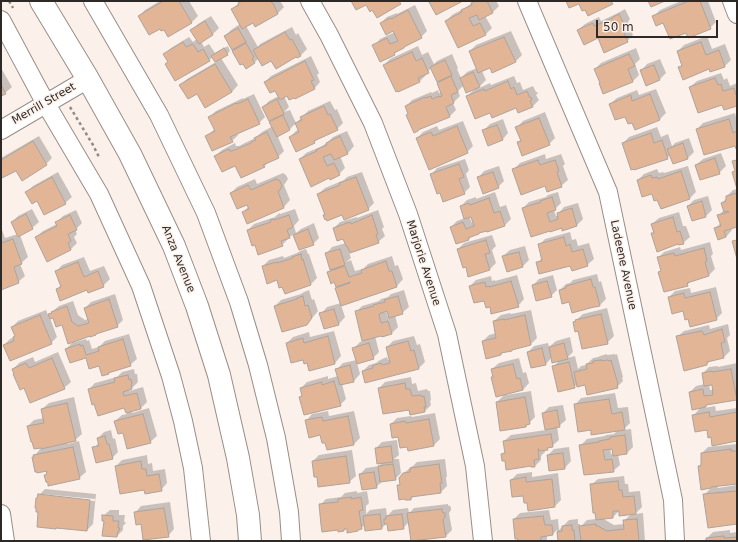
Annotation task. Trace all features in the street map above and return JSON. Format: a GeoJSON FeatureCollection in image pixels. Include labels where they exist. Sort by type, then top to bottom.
{"type":"FeatureCollection","features":[{"type":"Feature","properties":{"kind":"main road","name":"Anza Avenue"},"geometry":{"type":"LineString","coordinates":[[41,1],[88,79],[130,154],[174,246],[197,306],[219,375],[238,458],[248,515],[250,541]]}},
{"type":"Feature","properties":{"kind":"street"},"geometry":{"type":"LineString","coordinates":[[93,1],[159,115],[206,213],[236,295],[258,365],[276,438],[289,512],[291,541]]}},
{"type":"Feature","properties":{"kind":"street","name":"Marjorie Avenue"},"geometry":{"type":"LineString","coordinates":[[310,1],[329,35],[373,123],[408,214],[447,334],[476,466],[483,541]]}},
{"type":"Feature","properties":{"kind":"street","name":"Ladeene Avenue"},"geometry":{"type":"LineString","coordinates":[[527,1],[608,192],[674,500],[675,541]]}},
{"type":"Feature","properties":{"kind":"street"},"geometry":{"type":"LineString","coordinates":[[732,1],[737,14]]}},
{"type":"Feature","properties":{"kind":"street"},"geometry":{"type":"LineString","coordinates":[[1,20],[46,104],[99,194],[141,286],[171,376],[183,421],[193,468],[201,541]]}},
{"type":"Feature","properties":{"kind":"street","name":"Merrill Street"},"geometry":{"type":"LineString","coordinates":[[1,130],[88,79]]}},
{"type":"Feature","properties":{"kind":"street"},"geometry":{"type":"LineString","coordinates":[[1,514],[5,541]]}},
{"type":"Feature","properties":{"kind":"building"},"geometry":{"type":"Polygon","coordinates":[[[163,1],[179,1],[192,23],[168,37],[164,30],[161,31],[160,29],[149,35],[138,16],[163,1]]]}},
{"type":"Feature","properties":{"kind":"building"},"geometry":{"type":"Polygon","coordinates":[[[242,1],[270,1],[273,3],[278,14],[255,27],[253,23],[242,29],[231,9],[239,5],[238,3],[242,1]]]}},
{"type":"Feature","properties":{"kind":"building"},"geometry":{"type":"Polygon","coordinates":[[[351,1],[399,1],[401,4],[377,18],[372,10],[370,12],[366,5],[356,10],[351,1]]]}},
{"type":"Feature","properties":{"kind":"building"},"geometry":{"type":"Polygon","coordinates":[[[463,1],[436,15],[429,2],[463,1]]]}},
{"type":"Feature","properties":{"kind":"building"},"geometry":{"type":"Polygon","coordinates":[[[475,1],[487,1],[493,13],[479,20],[477,15],[469,18],[473,26],[480,23],[486,35],[458,48],[445,21],[462,12],[461,10],[472,5],[471,3],[475,1]]]}},
{"type":"Feature","properties":{"kind":"building"},"geometry":{"type":"Polygon","coordinates":[[[566,1],[611,1],[613,4],[588,16],[585,10],[582,11],[579,4],[569,8],[566,1]]]}},
{"type":"Feature","properties":{"kind":"building"},"geometry":{"type":"Polygon","coordinates":[[[648,1],[665,1],[651,7],[648,1]]]}},
{"type":"Feature","properties":{"kind":"building"},"geometry":{"type":"Polygon","coordinates":[[[689,1],[700,1],[711,29],[688,38],[686,33],[670,39],[663,23],[656,26],[652,16],[689,1]]]}},
{"type":"Feature","properties":{"kind":"building"},"geometry":{"type":"Polygon","coordinates":[[[408,10],[422,38],[394,53],[395,55],[380,62],[372,45],[387,38],[390,44],[398,41],[393,31],[386,35],[380,23],[408,10]]]}},
{"type":"Feature","properties":{"kind":"building"},"geometry":{"type":"Polygon","coordinates":[[[619,14],[625,26],[622,28],[628,42],[604,53],[598,38],[584,45],[577,30],[593,23],[594,26],[619,14]]]}},
{"type":"Feature","properties":{"kind":"building"},"geometry":{"type":"Polygon","coordinates":[[[205,21],[213,35],[199,44],[190,30],[205,21]]]}},
{"type":"Feature","properties":{"kind":"building"},"geometry":{"type":"Polygon","coordinates":[[[238,28],[246,42],[232,50],[224,36],[238,28]]]}},
{"type":"Feature","properties":{"kind":"building"},"geometry":{"type":"Polygon","coordinates":[[[285,32],[290,40],[292,39],[301,56],[296,57],[276,69],[271,61],[262,66],[253,50],[285,32]]]}},
{"type":"Feature","properties":{"kind":"building"},"geometry":{"type":"Polygon","coordinates":[[[504,37],[516,62],[492,73],[490,68],[478,73],[469,51],[504,37]]]}},
{"type":"Feature","properties":{"kind":"building"},"geometry":{"type":"Polygon","coordinates":[[[183,42],[186,47],[193,44],[198,52],[203,49],[210,61],[175,81],[165,64],[168,62],[163,54],[183,42]]]}},
{"type":"Feature","properties":{"kind":"building"},"geometry":{"type":"Polygon","coordinates":[[[701,42],[706,55],[719,50],[725,67],[710,72],[709,69],[683,80],[678,67],[682,66],[677,51],[701,42]]]}},
{"type":"Feature","properties":{"kind":"building"},"geometry":{"type":"Polygon","coordinates":[[[246,43],[254,57],[252,59],[255,63],[246,69],[243,64],[240,65],[232,51],[246,43]]]}},
{"type":"Feature","properties":{"kind":"building"},"geometry":{"type":"Polygon","coordinates":[[[224,48],[228,55],[215,62],[211,56],[224,48]]]}},
{"type":"Feature","properties":{"kind":"building"},"geometry":{"type":"Polygon","coordinates":[[[412,52],[416,61],[422,58],[429,73],[418,78],[420,82],[396,92],[383,65],[412,52]]]}},
{"type":"Feature","properties":{"kind":"building"},"geometry":{"type":"Polygon","coordinates":[[[629,54],[635,66],[628,69],[633,82],[603,94],[594,69],[629,54]]]}},
{"type":"Feature","properties":{"kind":"building"},"geometry":{"type":"Polygon","coordinates":[[[445,60],[452,75],[437,82],[430,67],[445,60]]]}},
{"type":"Feature","properties":{"kind":"building"},"geometry":{"type":"Polygon","coordinates":[[[305,61],[314,80],[311,81],[315,89],[295,99],[289,100],[287,96],[280,100],[275,91],[270,93],[264,82],[305,61]]]}},
{"type":"Feature","properties":{"kind":"building"},"geometry":{"type":"Polygon","coordinates":[[[215,64],[232,92],[205,108],[197,94],[188,99],[179,85],[215,64]]]}},
{"type":"Feature","properties":{"kind":"building"},"geometry":{"type":"Polygon","coordinates":[[[654,65],[660,80],[646,86],[640,70],[654,65]]]}},
{"type":"Feature","properties":{"kind":"building"},"geometry":{"type":"Polygon","coordinates":[[[473,72],[480,87],[466,93],[460,78],[473,72]]]}},
{"type":"Feature","properties":{"kind":"building"},"geometry":{"type":"Polygon","coordinates":[[[451,76],[458,92],[451,95],[454,103],[446,107],[450,117],[414,133],[406,115],[408,114],[405,106],[425,97],[431,96],[432,99],[442,96],[437,83],[451,76]]]}},
{"type":"Feature","properties":{"kind":"building"},"geometry":{"type":"Polygon","coordinates":[[[715,78],[718,85],[721,84],[723,91],[734,88],[737,95],[737,106],[724,110],[722,105],[698,113],[689,87],[715,78]]]}},
{"type":"Feature","properties":{"kind":"building"},"geometry":{"type":"Polygon","coordinates":[[[508,81],[511,89],[514,87],[517,95],[527,91],[530,98],[531,97],[532,100],[530,101],[533,107],[518,113],[516,108],[492,118],[490,113],[475,119],[466,96],[484,89],[485,91],[508,81]]]}},
{"type":"Feature","properties":{"kind":"building"},"geometry":{"type":"Polygon","coordinates":[[[1,85],[6,94],[1,96],[1,85]]]}},
{"type":"Feature","properties":{"kind":"building"},"geometry":{"type":"Polygon","coordinates":[[[650,94],[660,120],[635,130],[632,123],[628,124],[625,117],[615,120],[609,104],[631,95],[632,101],[650,94]]]}},
{"type":"Feature","properties":{"kind":"building"},"geometry":{"type":"Polygon","coordinates":[[[248,99],[260,124],[230,137],[233,142],[212,151],[205,136],[215,131],[208,117],[236,103],[237,104],[248,99]]]}},
{"type":"Feature","properties":{"kind":"building"},"geometry":{"type":"Polygon","coordinates":[[[277,99],[284,114],[269,121],[262,107],[277,99]]]}},
{"type":"Feature","properties":{"kind":"building"},"geometry":{"type":"Polygon","coordinates":[[[324,106],[338,130],[314,141],[315,143],[296,152],[289,137],[299,132],[295,123],[302,120],[300,117],[324,106]]]}},
{"type":"Feature","properties":{"kind":"building"},"geometry":{"type":"Polygon","coordinates":[[[283,115],[290,130],[277,137],[269,122],[283,115]]]}},
{"type":"Feature","properties":{"kind":"building"},"geometry":{"type":"Polygon","coordinates":[[[539,118],[550,145],[522,156],[517,142],[521,141],[515,127],[539,118]]]}},
{"type":"Feature","properties":{"kind":"building"},"geometry":{"type":"Polygon","coordinates":[[[729,119],[733,133],[737,131],[737,149],[735,146],[704,155],[696,129],[729,119]]]}},
{"type":"Feature","properties":{"kind":"building"},"geometry":{"type":"Polygon","coordinates":[[[497,125],[503,140],[488,146],[482,130],[497,125]]]}},
{"type":"Feature","properties":{"kind":"building"},"geometry":{"type":"Polygon","coordinates":[[[457,126],[468,153],[429,170],[416,138],[431,132],[433,136],[457,126]]]}},
{"type":"Feature","properties":{"kind":"building"},"geometry":{"type":"Polygon","coordinates":[[[267,132],[279,158],[263,165],[265,167],[241,178],[235,166],[222,172],[214,156],[229,149],[232,151],[251,143],[256,140],[254,138],[267,132]]]}},
{"type":"Feature","properties":{"kind":"building"},"geometry":{"type":"Polygon","coordinates":[[[651,133],[654,143],[662,140],[668,159],[631,170],[622,143],[651,133]]]}},
{"type":"Feature","properties":{"kind":"building"},"geometry":{"type":"Polygon","coordinates":[[[340,136],[348,154],[334,160],[331,154],[323,157],[327,166],[334,163],[340,175],[330,180],[329,178],[311,187],[299,159],[317,151],[316,150],[327,145],[326,143],[340,136]]]}},
{"type":"Feature","properties":{"kind":"building"},"geometry":{"type":"Polygon","coordinates":[[[33,141],[47,165],[22,181],[16,171],[1,178],[1,160],[33,141]]]}},
{"type":"Feature","properties":{"kind":"building"},"geometry":{"type":"Polygon","coordinates":[[[683,143],[688,159],[673,164],[667,149],[683,143]]]}},
{"type":"Feature","properties":{"kind":"building"},"geometry":{"type":"Polygon","coordinates":[[[715,158],[720,174],[700,180],[695,165],[715,158]]]}},
{"type":"Feature","properties":{"kind":"building"},"geometry":{"type":"Polygon","coordinates":[[[538,160],[540,165],[555,160],[562,187],[547,192],[545,186],[521,195],[512,169],[538,160]]]}},
{"type":"Feature","properties":{"kind":"building"},"geometry":{"type":"Polygon","coordinates":[[[737,160],[737,189],[732,172],[735,171],[732,161],[737,160]]]}},
{"type":"Feature","properties":{"kind":"building"},"geometry":{"type":"Polygon","coordinates":[[[459,164],[464,177],[459,179],[465,194],[443,202],[440,193],[437,194],[430,174],[459,164]]]}},
{"type":"Feature","properties":{"kind":"building"},"geometry":{"type":"Polygon","coordinates":[[[681,171],[690,199],[661,209],[657,200],[654,201],[652,194],[642,197],[637,180],[651,175],[652,178],[657,177],[658,179],[681,171]]]}},
{"type":"Feature","properties":{"kind":"building"},"geometry":{"type":"Polygon","coordinates":[[[493,172],[499,188],[483,194],[477,177],[493,172]]]}},
{"type":"Feature","properties":{"kind":"building"},"geometry":{"type":"Polygon","coordinates":[[[52,177],[66,204],[44,215],[37,201],[32,204],[25,192],[52,177]]]}},
{"type":"Feature","properties":{"kind":"building"},"geometry":{"type":"Polygon","coordinates":[[[356,177],[369,210],[344,220],[342,215],[327,221],[326,219],[325,220],[323,215],[325,215],[317,194],[340,185],[339,183],[356,177]]]}},
{"type":"Feature","properties":{"kind":"building"},"geometry":{"type":"Polygon","coordinates":[[[276,179],[280,181],[282,186],[278,191],[284,208],[247,224],[242,212],[249,209],[247,205],[237,209],[230,193],[248,185],[251,190],[276,179]]]}},
{"type":"Feature","properties":{"kind":"building"},"geometry":{"type":"Polygon","coordinates":[[[737,193],[737,227],[724,231],[726,237],[718,240],[714,228],[721,226],[717,215],[729,212],[724,212],[721,203],[726,201],[726,196],[737,193]]]}},
{"type":"Feature","properties":{"kind":"building"},"geometry":{"type":"Polygon","coordinates":[[[552,197],[556,210],[547,213],[550,222],[558,219],[557,213],[572,208],[577,226],[562,231],[562,228],[531,237],[522,208],[552,197]]]}},
{"type":"Feature","properties":{"kind":"building"},"geometry":{"type":"Polygon","coordinates":[[[489,198],[494,213],[500,211],[505,226],[479,233],[468,238],[469,240],[456,244],[450,227],[463,222],[466,229],[474,226],[471,217],[464,219],[460,206],[469,203],[470,205],[489,198]]]}},
{"type":"Feature","properties":{"kind":"building"},"geometry":{"type":"Polygon","coordinates":[[[702,201],[706,217],[692,221],[687,206],[702,201]]]}},
{"type":"Feature","properties":{"kind":"building"},"geometry":{"type":"Polygon","coordinates":[[[26,214],[33,229],[18,237],[11,222],[26,214]]]}},
{"type":"Feature","properties":{"kind":"building"},"geometry":{"type":"Polygon","coordinates":[[[70,215],[77,230],[68,234],[71,241],[68,243],[71,250],[47,262],[35,237],[57,226],[55,222],[70,215]]]}},
{"type":"Feature","properties":{"kind":"building"},"geometry":{"type":"Polygon","coordinates":[[[289,215],[293,227],[287,230],[290,238],[281,241],[283,246],[258,255],[255,245],[252,246],[247,230],[271,222],[270,220],[289,215]]]}},
{"type":"Feature","properties":{"kind":"building"},"geometry":{"type":"Polygon","coordinates":[[[372,215],[378,234],[376,235],[379,243],[350,253],[343,239],[337,241],[333,228],[350,222],[351,224],[372,215]]]}},
{"type":"Feature","properties":{"kind":"building"},"geometry":{"type":"Polygon","coordinates":[[[673,217],[677,232],[680,231],[684,244],[678,244],[657,252],[651,233],[654,233],[651,224],[673,217]]]}},
{"type":"Feature","properties":{"kind":"building"},"geometry":{"type":"Polygon","coordinates":[[[308,229],[314,245],[299,250],[293,235],[308,229]]]}},
{"type":"Feature","properties":{"kind":"building"},"geometry":{"type":"Polygon","coordinates":[[[564,237],[566,246],[570,244],[572,252],[583,249],[588,266],[572,271],[570,266],[539,274],[536,262],[542,261],[538,244],[564,237]]]}},
{"type":"Feature","properties":{"kind":"building"},"geometry":{"type":"Polygon","coordinates":[[[13,239],[22,264],[14,267],[19,283],[1,290],[1,243],[13,239]]]}},
{"type":"Feature","properties":{"kind":"building"},"geometry":{"type":"Polygon","coordinates":[[[486,240],[490,253],[485,254],[490,270],[468,277],[466,267],[463,268],[457,249],[486,240]]]}},
{"type":"Feature","properties":{"kind":"building"},"geometry":{"type":"Polygon","coordinates":[[[737,240],[737,259],[732,241],[737,240]]]}},
{"type":"Feature","properties":{"kind":"building"},"geometry":{"type":"Polygon","coordinates":[[[704,248],[707,261],[705,262],[709,276],[687,283],[688,286],[664,292],[658,272],[661,271],[657,257],[674,253],[675,256],[704,248]]]}},
{"type":"Feature","properties":{"kind":"building"},"geometry":{"type":"Polygon","coordinates":[[[340,249],[345,265],[330,270],[325,253],[340,249]]]}},
{"type":"Feature","properties":{"kind":"building"},"geometry":{"type":"Polygon","coordinates":[[[519,252],[523,267],[507,272],[502,256],[519,252]]]}},
{"type":"Feature","properties":{"kind":"building"},"geometry":{"type":"Polygon","coordinates":[[[301,254],[311,285],[285,294],[282,287],[279,288],[277,280],[267,284],[262,266],[277,263],[301,254]]]}},
{"type":"Feature","properties":{"kind":"building"},"geometry":{"type":"Polygon","coordinates":[[[386,261],[389,271],[392,271],[397,287],[341,306],[335,288],[350,282],[336,287],[334,282],[331,284],[327,272],[345,266],[349,277],[362,273],[361,270],[386,261]]]}},
{"type":"Feature","properties":{"kind":"building"},"geometry":{"type":"Polygon","coordinates":[[[78,262],[84,277],[98,271],[104,287],[88,293],[87,290],[60,301],[56,289],[61,287],[55,271],[78,262]]]}},
{"type":"Feature","properties":{"kind":"building"},"geometry":{"type":"Polygon","coordinates":[[[591,279],[593,287],[595,287],[600,306],[572,313],[569,302],[562,304],[559,290],[566,288],[566,286],[591,279]]]}},
{"type":"Feature","properties":{"kind":"building"},"geometry":{"type":"Polygon","coordinates":[[[511,281],[519,307],[491,314],[490,307],[486,308],[484,301],[474,303],[469,286],[485,282],[486,287],[489,287],[511,281]]]}},
{"type":"Feature","properties":{"kind":"building"},"geometry":{"type":"Polygon","coordinates":[[[547,281],[552,297],[536,301],[532,285],[547,281]]]}},
{"type":"Feature","properties":{"kind":"building"},"geometry":{"type":"Polygon","coordinates":[[[710,292],[717,320],[690,327],[688,319],[685,320],[683,311],[672,314],[668,297],[684,293],[685,298],[710,292]]]}},
{"type":"Feature","properties":{"kind":"building"},"geometry":{"type":"Polygon","coordinates":[[[303,296],[305,306],[308,305],[312,318],[307,325],[282,332],[274,306],[303,296]]]}},
{"type":"Feature","properties":{"kind":"building"},"geometry":{"type":"Polygon","coordinates":[[[398,296],[403,314],[389,318],[387,311],[379,314],[381,323],[388,321],[392,334],[362,341],[355,311],[374,306],[373,305],[385,302],[384,300],[398,296]]]}},
{"type":"Feature","properties":{"kind":"building"},"geometry":{"type":"Polygon","coordinates":[[[109,299],[118,327],[68,344],[62,325],[56,327],[53,318],[50,319],[48,314],[67,306],[72,322],[78,326],[89,323],[84,308],[109,299]]]}},
{"type":"Feature","properties":{"kind":"building"},"geometry":{"type":"Polygon","coordinates":[[[334,309],[339,325],[324,329],[319,313],[334,309]]]}},
{"type":"Feature","properties":{"kind":"building"},"geometry":{"type":"Polygon","coordinates":[[[601,314],[608,344],[582,349],[578,331],[575,332],[573,322],[576,321],[575,320],[601,314]]]}},
{"type":"Feature","properties":{"kind":"building"},"geometry":{"type":"Polygon","coordinates":[[[40,315],[52,344],[10,361],[3,345],[14,341],[13,337],[15,336],[11,327],[40,315]]]}},
{"type":"Feature","properties":{"kind":"building"},"geometry":{"type":"Polygon","coordinates":[[[525,315],[531,345],[501,353],[501,355],[486,359],[482,341],[496,338],[493,321],[525,315]]]}},
{"type":"Feature","properties":{"kind":"building"},"geometry":{"type":"Polygon","coordinates":[[[722,329],[725,342],[721,343],[724,358],[707,362],[707,365],[684,371],[676,336],[702,331],[704,335],[722,329]]]}},
{"type":"Feature","properties":{"kind":"building"},"geometry":{"type":"Polygon","coordinates":[[[328,336],[335,364],[309,371],[307,363],[304,364],[303,360],[291,363],[286,343],[303,338],[304,343],[328,336]]]}},
{"type":"Feature","properties":{"kind":"building"},"geometry":{"type":"Polygon","coordinates":[[[123,339],[131,366],[102,376],[99,366],[89,369],[86,358],[70,363],[65,349],[80,344],[80,346],[83,345],[86,355],[99,351],[98,347],[123,339]]]}},
{"type":"Feature","properties":{"kind":"building"},"geometry":{"type":"Polygon","coordinates":[[[408,341],[411,351],[414,350],[419,369],[365,383],[362,371],[373,368],[372,366],[381,363],[382,365],[390,363],[386,347],[408,341]]]}},
{"type":"Feature","properties":{"kind":"building"},"geometry":{"type":"Polygon","coordinates":[[[369,343],[374,359],[357,364],[352,348],[369,343]]]}},
{"type":"Feature","properties":{"kind":"building"},"geometry":{"type":"Polygon","coordinates":[[[564,343],[568,359],[552,363],[549,347],[564,343]]]}},
{"type":"Feature","properties":{"kind":"building"},"geometry":{"type":"Polygon","coordinates":[[[542,348],[546,365],[531,368],[527,352],[542,348]]]}},
{"type":"Feature","properties":{"kind":"building"},"geometry":{"type":"Polygon","coordinates":[[[52,358],[65,389],[30,403],[24,388],[20,390],[12,369],[26,363],[29,368],[52,358]]]}},
{"type":"Feature","properties":{"kind":"building"},"geometry":{"type":"Polygon","coordinates":[[[601,360],[611,360],[618,388],[587,395],[585,385],[577,387],[574,372],[587,369],[586,364],[601,360]]]}},
{"type":"Feature","properties":{"kind":"building"},"geometry":{"type":"Polygon","coordinates":[[[569,362],[575,388],[558,392],[552,366],[569,362]]]}},
{"type":"Feature","properties":{"kind":"building"},"geometry":{"type":"Polygon","coordinates":[[[513,364],[517,379],[520,378],[523,390],[496,397],[491,377],[493,377],[491,369],[513,364]]]}},
{"type":"Feature","properties":{"kind":"building"},"geometry":{"type":"Polygon","coordinates":[[[350,365],[354,382],[340,385],[335,369],[350,365]]]}},
{"type":"Feature","properties":{"kind":"building"},"geometry":{"type":"Polygon","coordinates":[[[731,369],[737,400],[706,405],[706,407],[692,410],[689,392],[703,389],[704,396],[713,395],[712,385],[704,386],[702,373],[731,369]]]}},
{"type":"Feature","properties":{"kind":"building"},"geometry":{"type":"Polygon","coordinates":[[[128,375],[129,380],[131,379],[132,389],[123,392],[124,396],[137,393],[141,409],[126,413],[124,408],[98,416],[94,404],[92,405],[88,389],[115,382],[114,378],[128,375]]]}},
{"type":"Feature","properties":{"kind":"building"},"geometry":{"type":"Polygon","coordinates":[[[334,381],[341,406],[304,415],[299,397],[302,396],[300,388],[322,382],[322,385],[334,381]]]}},
{"type":"Feature","properties":{"kind":"building"},"geometry":{"type":"Polygon","coordinates":[[[405,383],[406,389],[410,389],[412,396],[424,396],[426,407],[424,407],[425,412],[410,415],[409,410],[383,414],[378,388],[405,383]]]}},
{"type":"Feature","properties":{"kind":"building"},"geometry":{"type":"Polygon","coordinates":[[[525,397],[530,424],[526,425],[526,427],[500,431],[496,402],[525,397]]]}},
{"type":"Feature","properties":{"kind":"building"},"geometry":{"type":"Polygon","coordinates":[[[609,399],[612,414],[622,412],[625,430],[591,435],[591,430],[578,432],[574,404],[609,399]]]}},
{"type":"Feature","properties":{"kind":"building"},"geometry":{"type":"Polygon","coordinates":[[[67,403],[76,441],[41,449],[34,449],[27,426],[44,423],[41,409],[67,403]]]}},
{"type":"Feature","properties":{"kind":"building"},"geometry":{"type":"Polygon","coordinates":[[[557,410],[560,427],[545,430],[542,413],[557,410]]]}},
{"type":"Feature","properties":{"kind":"building"},"geometry":{"type":"Polygon","coordinates":[[[709,412],[710,417],[737,412],[737,441],[712,446],[711,437],[708,438],[707,430],[695,432],[692,415],[709,412]]]}},
{"type":"Feature","properties":{"kind":"building"},"geometry":{"type":"Polygon","coordinates":[[[143,414],[151,443],[127,449],[123,433],[118,434],[114,421],[143,414]]]}},
{"type":"Feature","properties":{"kind":"building"},"geometry":{"type":"Polygon","coordinates":[[[348,416],[354,445],[327,450],[325,443],[322,443],[320,435],[309,438],[305,420],[322,417],[323,421],[348,416]]]}},
{"type":"Feature","properties":{"kind":"building"},"geometry":{"type":"Polygon","coordinates":[[[429,419],[434,446],[408,451],[407,447],[400,448],[398,437],[392,438],[390,424],[429,419]]]}},
{"type":"Feature","properties":{"kind":"building"},"geometry":{"type":"Polygon","coordinates":[[[551,434],[553,447],[547,448],[548,450],[539,451],[538,449],[539,459],[534,460],[535,467],[531,466],[506,470],[505,461],[502,461],[501,454],[505,453],[503,441],[551,434]]]}},
{"type":"Feature","properties":{"kind":"building"},"geometry":{"type":"Polygon","coordinates":[[[625,435],[627,454],[613,456],[612,449],[603,450],[605,460],[612,459],[614,472],[584,475],[579,445],[599,442],[610,439],[610,437],[625,435]]]}},
{"type":"Feature","properties":{"kind":"building"},"geometry":{"type":"Polygon","coordinates":[[[105,436],[113,459],[96,463],[92,447],[99,446],[97,438],[105,436]]]}},
{"type":"Feature","properties":{"kind":"building"},"geometry":{"type":"Polygon","coordinates":[[[391,446],[393,462],[377,464],[375,448],[391,446]]]}},
{"type":"Feature","properties":{"kind":"building"},"geometry":{"type":"Polygon","coordinates":[[[73,447],[80,479],[48,486],[44,475],[46,475],[47,471],[35,472],[32,457],[34,457],[33,455],[73,447]]]}},
{"type":"Feature","properties":{"kind":"building"},"geometry":{"type":"Polygon","coordinates":[[[731,449],[731,451],[737,451],[737,484],[711,487],[701,490],[698,466],[701,466],[701,453],[731,449]]]}},
{"type":"Feature","properties":{"kind":"building"},"geometry":{"type":"Polygon","coordinates":[[[563,453],[565,469],[549,471],[547,455],[563,453]]]}},
{"type":"Feature","properties":{"kind":"building"},"geometry":{"type":"Polygon","coordinates":[[[346,456],[350,483],[318,487],[317,477],[314,477],[312,461],[346,456]]]}},
{"type":"Feature","properties":{"kind":"building"},"geometry":{"type":"Polygon","coordinates":[[[141,461],[142,469],[146,469],[147,476],[159,474],[162,491],[145,494],[144,490],[120,494],[115,466],[141,461]]]}},
{"type":"Feature","properties":{"kind":"building"},"geometry":{"type":"Polygon","coordinates":[[[393,464],[396,480],[380,482],[378,466],[393,464]]]}},
{"type":"Feature","properties":{"kind":"building"},"geometry":{"type":"Polygon","coordinates":[[[439,464],[442,483],[440,483],[441,493],[411,497],[411,500],[399,500],[397,485],[400,485],[399,478],[403,473],[410,472],[410,468],[439,464]]]}},
{"type":"Feature","properties":{"kind":"building"},"geometry":{"type":"Polygon","coordinates":[[[374,472],[377,488],[362,490],[359,474],[374,472]]]}},
{"type":"Feature","properties":{"kind":"building"},"geometry":{"type":"Polygon","coordinates":[[[526,477],[526,482],[552,479],[555,507],[528,511],[527,503],[524,503],[523,496],[512,497],[510,480],[526,477]]]}},
{"type":"Feature","properties":{"kind":"building"},"geometry":{"type":"Polygon","coordinates":[[[618,481],[619,490],[622,490],[623,497],[634,496],[636,514],[619,516],[619,511],[613,511],[613,518],[596,520],[595,513],[593,513],[590,484],[618,481]]]}},
{"type":"Feature","properties":{"kind":"building"},"geometry":{"type":"Polygon","coordinates":[[[737,491],[737,524],[708,528],[703,494],[737,491]]]}},
{"type":"Feature","properties":{"kind":"building"},"geometry":{"type":"Polygon","coordinates":[[[38,494],[90,500],[87,531],[37,527],[38,512],[36,512],[35,508],[38,494]]]}},
{"type":"Feature","properties":{"kind":"building"},"geometry":{"type":"Polygon","coordinates":[[[351,497],[351,499],[361,497],[363,510],[359,511],[362,529],[347,533],[347,529],[338,532],[338,530],[322,532],[319,504],[338,502],[338,499],[351,497]]]}},
{"type":"Feature","properties":{"kind":"building"},"geometry":{"type":"Polygon","coordinates":[[[164,508],[169,537],[143,540],[141,524],[136,525],[134,512],[164,508]]]}},
{"type":"Feature","properties":{"kind":"building"},"geometry":{"type":"Polygon","coordinates":[[[442,509],[442,512],[445,513],[443,520],[446,537],[411,541],[407,513],[442,509]]]}},
{"type":"Feature","properties":{"kind":"building"},"geometry":{"type":"Polygon","coordinates":[[[380,514],[382,529],[365,531],[363,516],[380,514]]]}},
{"type":"Feature","properties":{"kind":"building"},"geometry":{"type":"Polygon","coordinates":[[[402,514],[404,529],[388,531],[387,524],[384,524],[384,519],[386,519],[386,516],[402,514]]]}},
{"type":"Feature","properties":{"kind":"building"},"geometry":{"type":"Polygon","coordinates":[[[102,515],[113,516],[113,521],[119,521],[118,528],[120,528],[117,537],[102,536],[104,521],[102,521],[102,515]]]}},
{"type":"Feature","properties":{"kind":"building"},"geometry":{"type":"Polygon","coordinates":[[[543,516],[545,525],[552,525],[553,535],[541,537],[541,541],[518,541],[518,539],[515,539],[513,519],[543,516]]]}},
{"type":"Feature","properties":{"kind":"building"},"geometry":{"type":"Polygon","coordinates":[[[637,519],[639,541],[581,541],[579,526],[596,524],[596,526],[607,531],[624,529],[623,520],[637,519]]]}},
{"type":"Feature","properties":{"kind":"building"},"geometry":{"type":"Polygon","coordinates":[[[572,525],[575,541],[558,541],[557,532],[562,531],[562,526],[572,525]]]}},
{"type":"Feature","properties":{"kind":"building"},"geometry":{"type":"Polygon","coordinates":[[[724,536],[724,538],[737,537],[737,541],[706,541],[706,538],[724,536]]]}}]}
